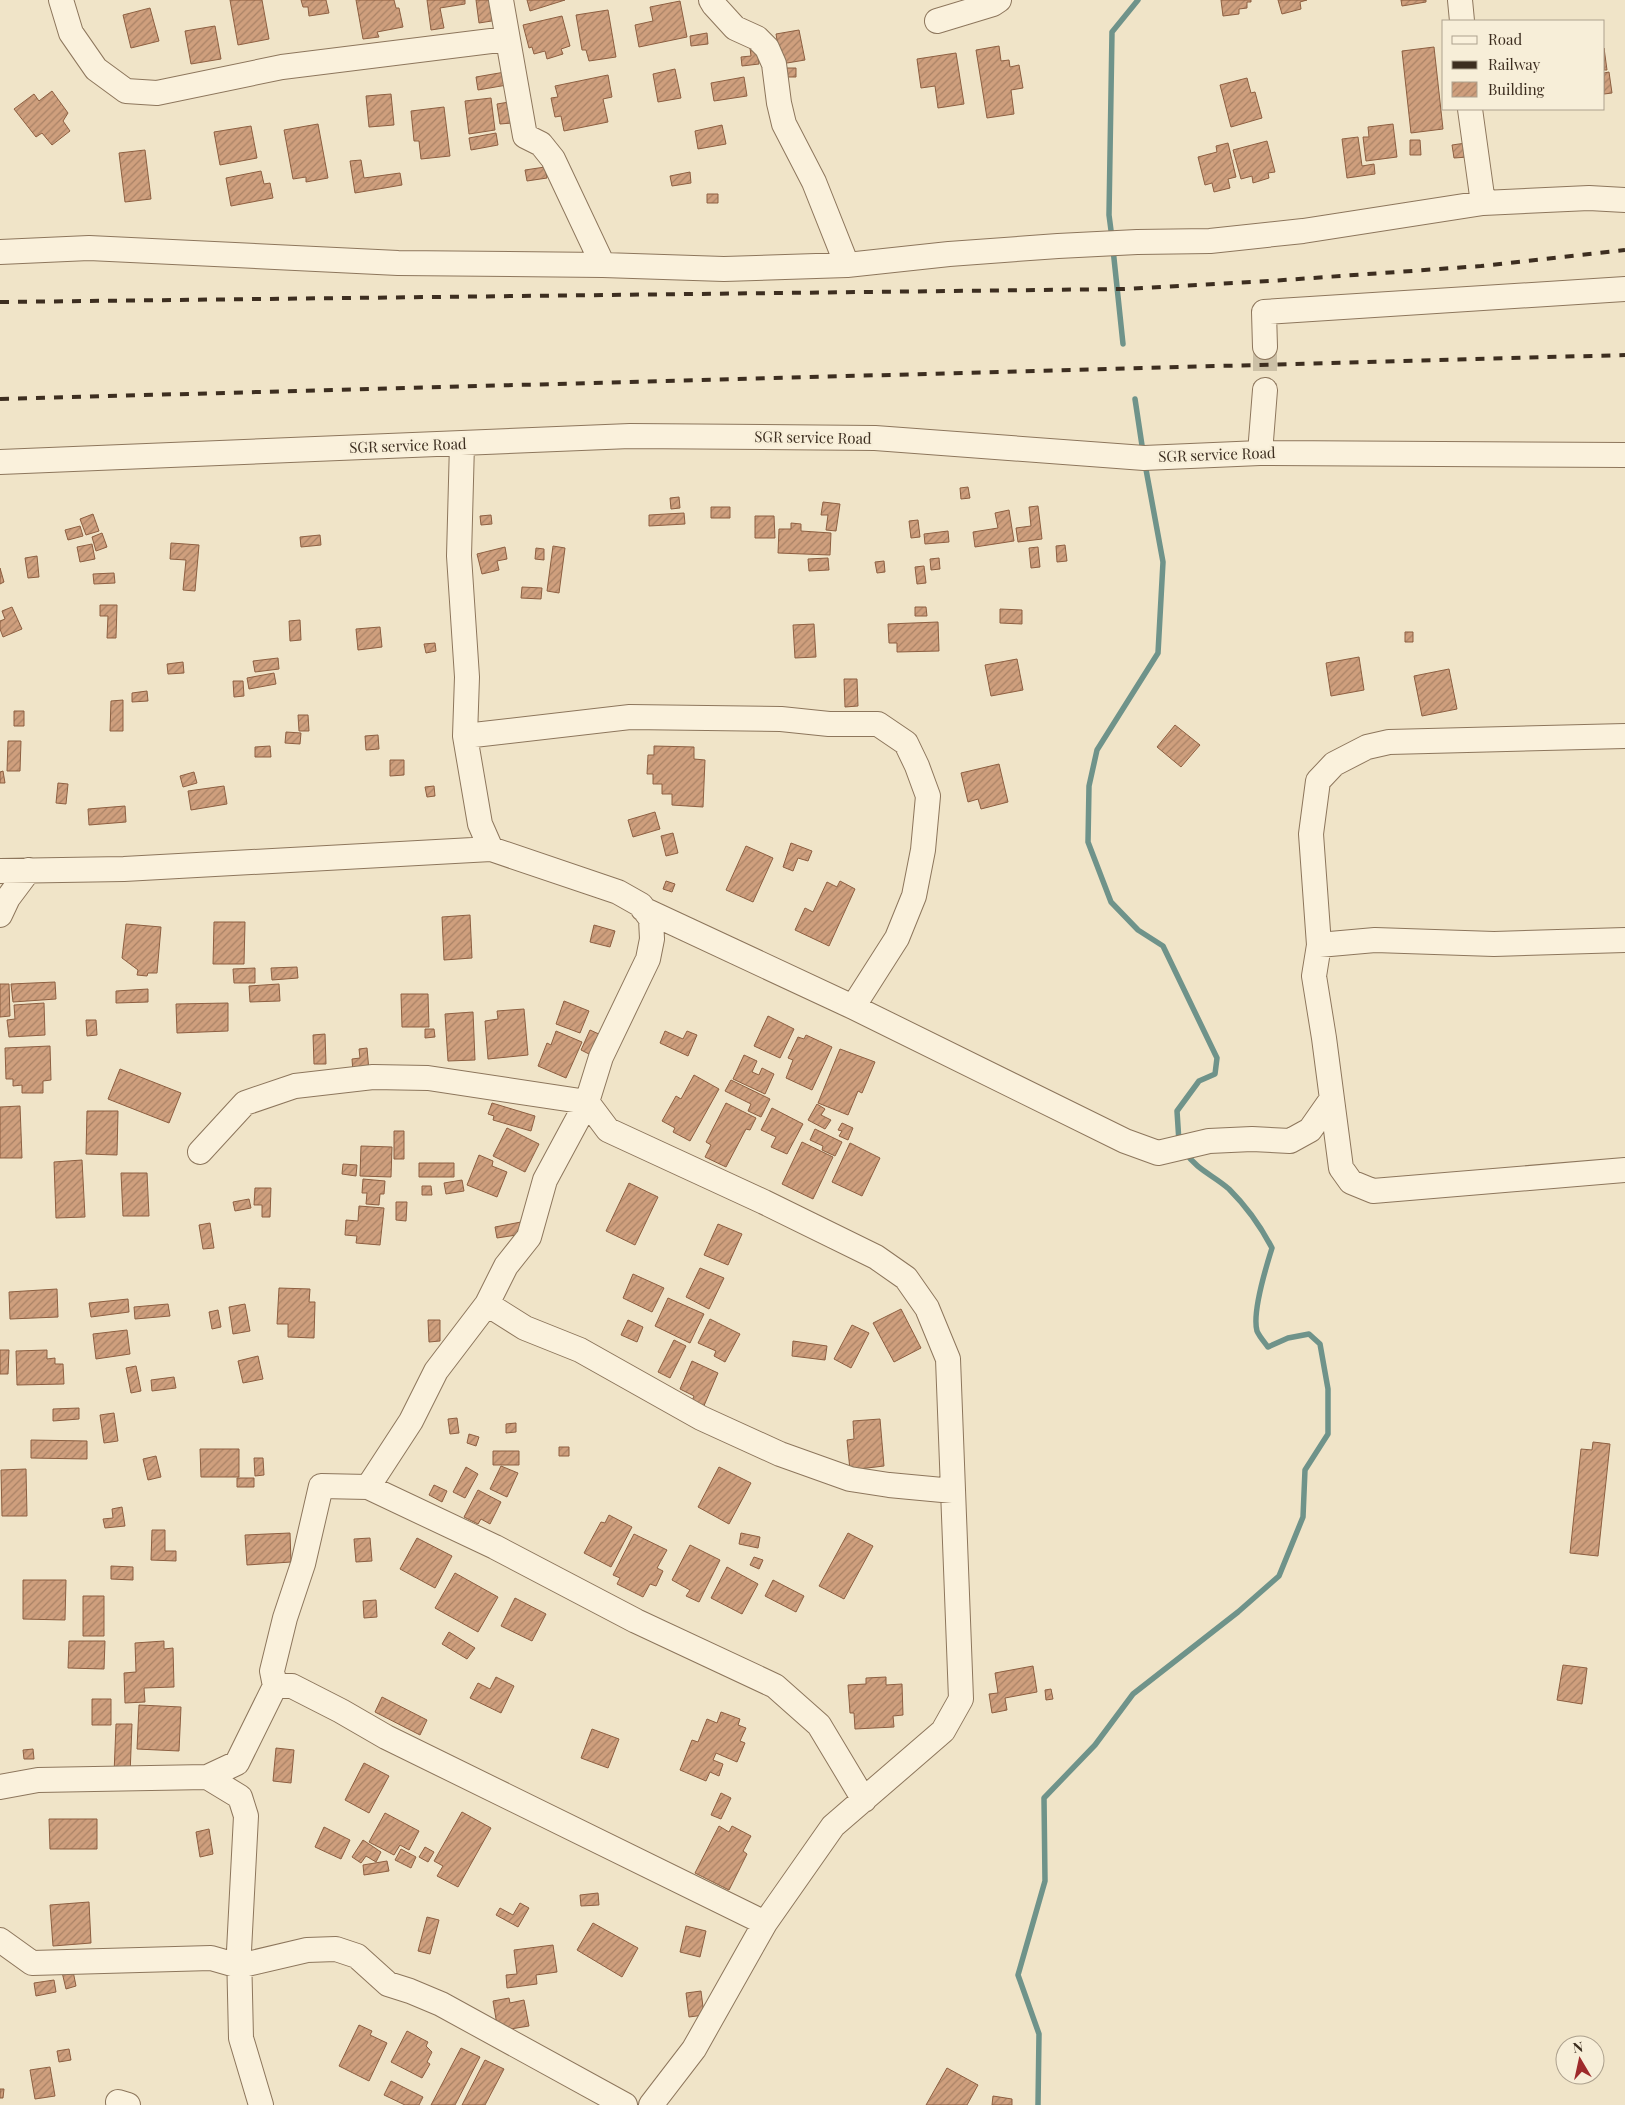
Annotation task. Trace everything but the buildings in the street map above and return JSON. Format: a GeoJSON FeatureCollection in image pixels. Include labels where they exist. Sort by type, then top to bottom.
{"type":"FeatureCollection","features":[{"type":"Feature","properties":{"kind":"street"},"geometry":{"type":"LineString","coordinates":[[61,0],[71,34],[96,69],[126,91],[157,93],[282,66],[507,39]]}},
{"type":"Feature","properties":{"kind":"street"},"geometry":{"type":"LineString","coordinates":[[501,0],[525,136],[541,144],[553,159],[603,265]]}},
{"type":"Feature","properties":{"kind":"street"},"geometry":{"type":"LineString","coordinates":[[712,0],[714,6],[735,28],[757,38],[767,48],[774,64],[784,124],[814,182],[847,265]]}},
{"type":"Feature","properties":{"kind":"street"},"geometry":{"type":"LineString","coordinates":[[937,21],[993,4],[999,0]]}},
{"type":"Feature","properties":{"kind":"street"},"geometry":{"type":"LineString","coordinates":[[1470,110],[1483,203]]}},
{"type":"Feature","properties":{"kind":"street"},"geometry":{"type":"LineString","coordinates":[[0,252],[89,248],[398,264],[603,265],[724,269],[847,265],[949,254],[1058,246],[1210,241],[1303,231],[1483,203],[1589,198],[1625,200]]}},
{"type":"Feature","properties":{"kind":"street"},"geometry":{"type":"LineString","coordinates":[[1264,347],[1264,312],[1625,289]]}},
{"type":"Feature","properties":{"kind":"street"},"geometry":{"type":"LineString","coordinates":[[1260,453],[1265,390]]}},
{"type":"Feature","properties":{"kind":"street","name":"SGR service Road"},"geometry":{"type":"LineString","coordinates":[[0,462],[630,436],[874,438],[1144,458],[1260,453],[1625,455]]}},
{"type":"Feature","properties":{"kind":"street"},"geometry":{"type":"LineString","coordinates":[[462,444],[459,556],[467,677],[465,736],[480,824],[491,849]]}},
{"type":"Feature","properties":{"kind":"street"},"geometry":{"type":"LineString","coordinates":[[465,736],[630,717],[781,719],[829,724],[878,724],[906,743],[928,796],[923,850],[914,896],[897,938],[854,1007]]}},
{"type":"Feature","properties":{"kind":"street"},"geometry":{"type":"LineString","coordinates":[[1625,736],[1389,742],[1368,747],[1334,764],[1318,781],[1311,834],[1319,944],[1314,976],[1341,1168],[1351,1182],[1372,1191],[1625,1170]]}},
{"type":"Feature","properties":{"kind":"street"},"geometry":{"type":"LineString","coordinates":[[0,871],[124,869],[491,849],[618,892],[640,905],[651,919],[652,939],[648,959],[601,1057],[587,1102],[545,1180],[529,1236],[506,1266],[487,1304],[436,1371],[412,1421],[368,1487]]}},
{"type":"Feature","properties":{"kind":"street"},"geometry":{"type":"LineString","coordinates":[[0,915],[8,898],[29,870]]}},
{"type":"Feature","properties":{"kind":"street"},"geometry":{"type":"LineString","coordinates":[[643,909],[854,1007],[1125,1141],[1158,1153],[1209,1141],[1252,1138],[1290,1140],[1310,1130],[1331,1100]]}},
{"type":"Feature","properties":{"kind":"street"},"geometry":{"type":"LineString","coordinates":[[1319,944],[1375,940],[1494,944],[1625,940]]}},
{"type":"Feature","properties":{"kind":"street"},"geometry":{"type":"LineString","coordinates":[[200,1152],[245,1103],[295,1086],[373,1077],[428,1078],[587,1102],[608,1130],[764,1202],[876,1257],[906,1278],[928,1308],[948,1358],[960,1632],[961,1699],[943,1731],[833,1826],[765,1923],[694,2049],[651,2105]]}},
{"type":"Feature","properties":{"kind":"street"},"geometry":{"type":"LineString","coordinates":[[487,1304],[525,1328],[580,1350],[702,1418],[780,1454],[850,1479],[953,1491]]}},
{"type":"Feature","properties":{"kind":"street"},"geometry":{"type":"LineString","coordinates":[[0,1787],[38,1780],[208,1777],[238,1762],[274,1686],[272,1671],[285,1618],[302,1564],[321,1486],[368,1487],[495,1547],[636,1621],[775,1686],[819,1725],[864,1800]]}},
{"type":"Feature","properties":{"kind":"street"},"geometry":{"type":"LineString","coordinates":[[274,1686],[292,1686],[341,1710],[386,1737],[765,1923]]}},
{"type":"Feature","properties":{"kind":"street"},"geometry":{"type":"LineString","coordinates":[[208,1777],[240,1797],[246,1816],[239,1966],[241,2038],[262,2105]]}},
{"type":"Feature","properties":{"kind":"street"},"geometry":{"type":"LineString","coordinates":[[0,1940],[10,1956],[32,1963],[211,1958],[239,1966],[307,1950],[336,1949],[356,1956],[388,1984],[410,1990],[441,2004],[625,2105]]}},
{"type":"Feature","properties":{"kind":"waterway"},"geometry":{"type":"LineString","coordinates":[[1112,238],[1109,215],[1112,32],[1138,0]]}},
{"type":"Feature","properties":{"kind":"waterway"},"geometry":{"type":"LineString","coordinates":[[1113,249],[1123,344]]}},
{"type":"Feature","properties":{"kind":"waterway"},"geometry":{"type":"LineString","coordinates":[[1135,399],[1143,452]]}},
{"type":"Feature","properties":{"kind":"waterway"},"geometry":{"type":"LineString","coordinates":[[1145,464],[1163,562],[1158,653],[1097,750],[1089,786],[1088,842],[1111,902],[1138,930],[1163,946],[1217,1058],[1215,1074],[1199,1081],[1177,1111],[1179,1142]]}},
{"type":"Feature","properties":{"kind":"waterway"},"geometry":{"type":"LineString","coordinates":[[1038,2105],[1039,2034],[1018,1975],[1045,1881],[1044,1798],[1095,1745],[1133,1694],[1238,1612],[1279,1576],[1303,1517],[1305,1470],[1328,1434],[1328,1389],[1320,1344],[1309,1334],[1288,1338],[1268,1347],[1257,1331],[1256,1313],[1263,1278],[1272,1248],[1253,1217],[1236,1196],[1195,1163],[1185,1152]]}},
{"type":"Feature","properties":{"kind":"tunnel"},"geometry":{"type":"LineString","coordinates":[[1265,347],[1265,390]]}},
{"type":"Feature","properties":{"kind":"railway"},"geometry":{"type":"LineString","coordinates":[[0,302],[1124,289],[1481,266],[1625,250]]}},
{"type":"Feature","properties":{"kind":"railway"},"geometry":{"type":"LineString","coordinates":[[0,399],[1625,355]]}}]}
